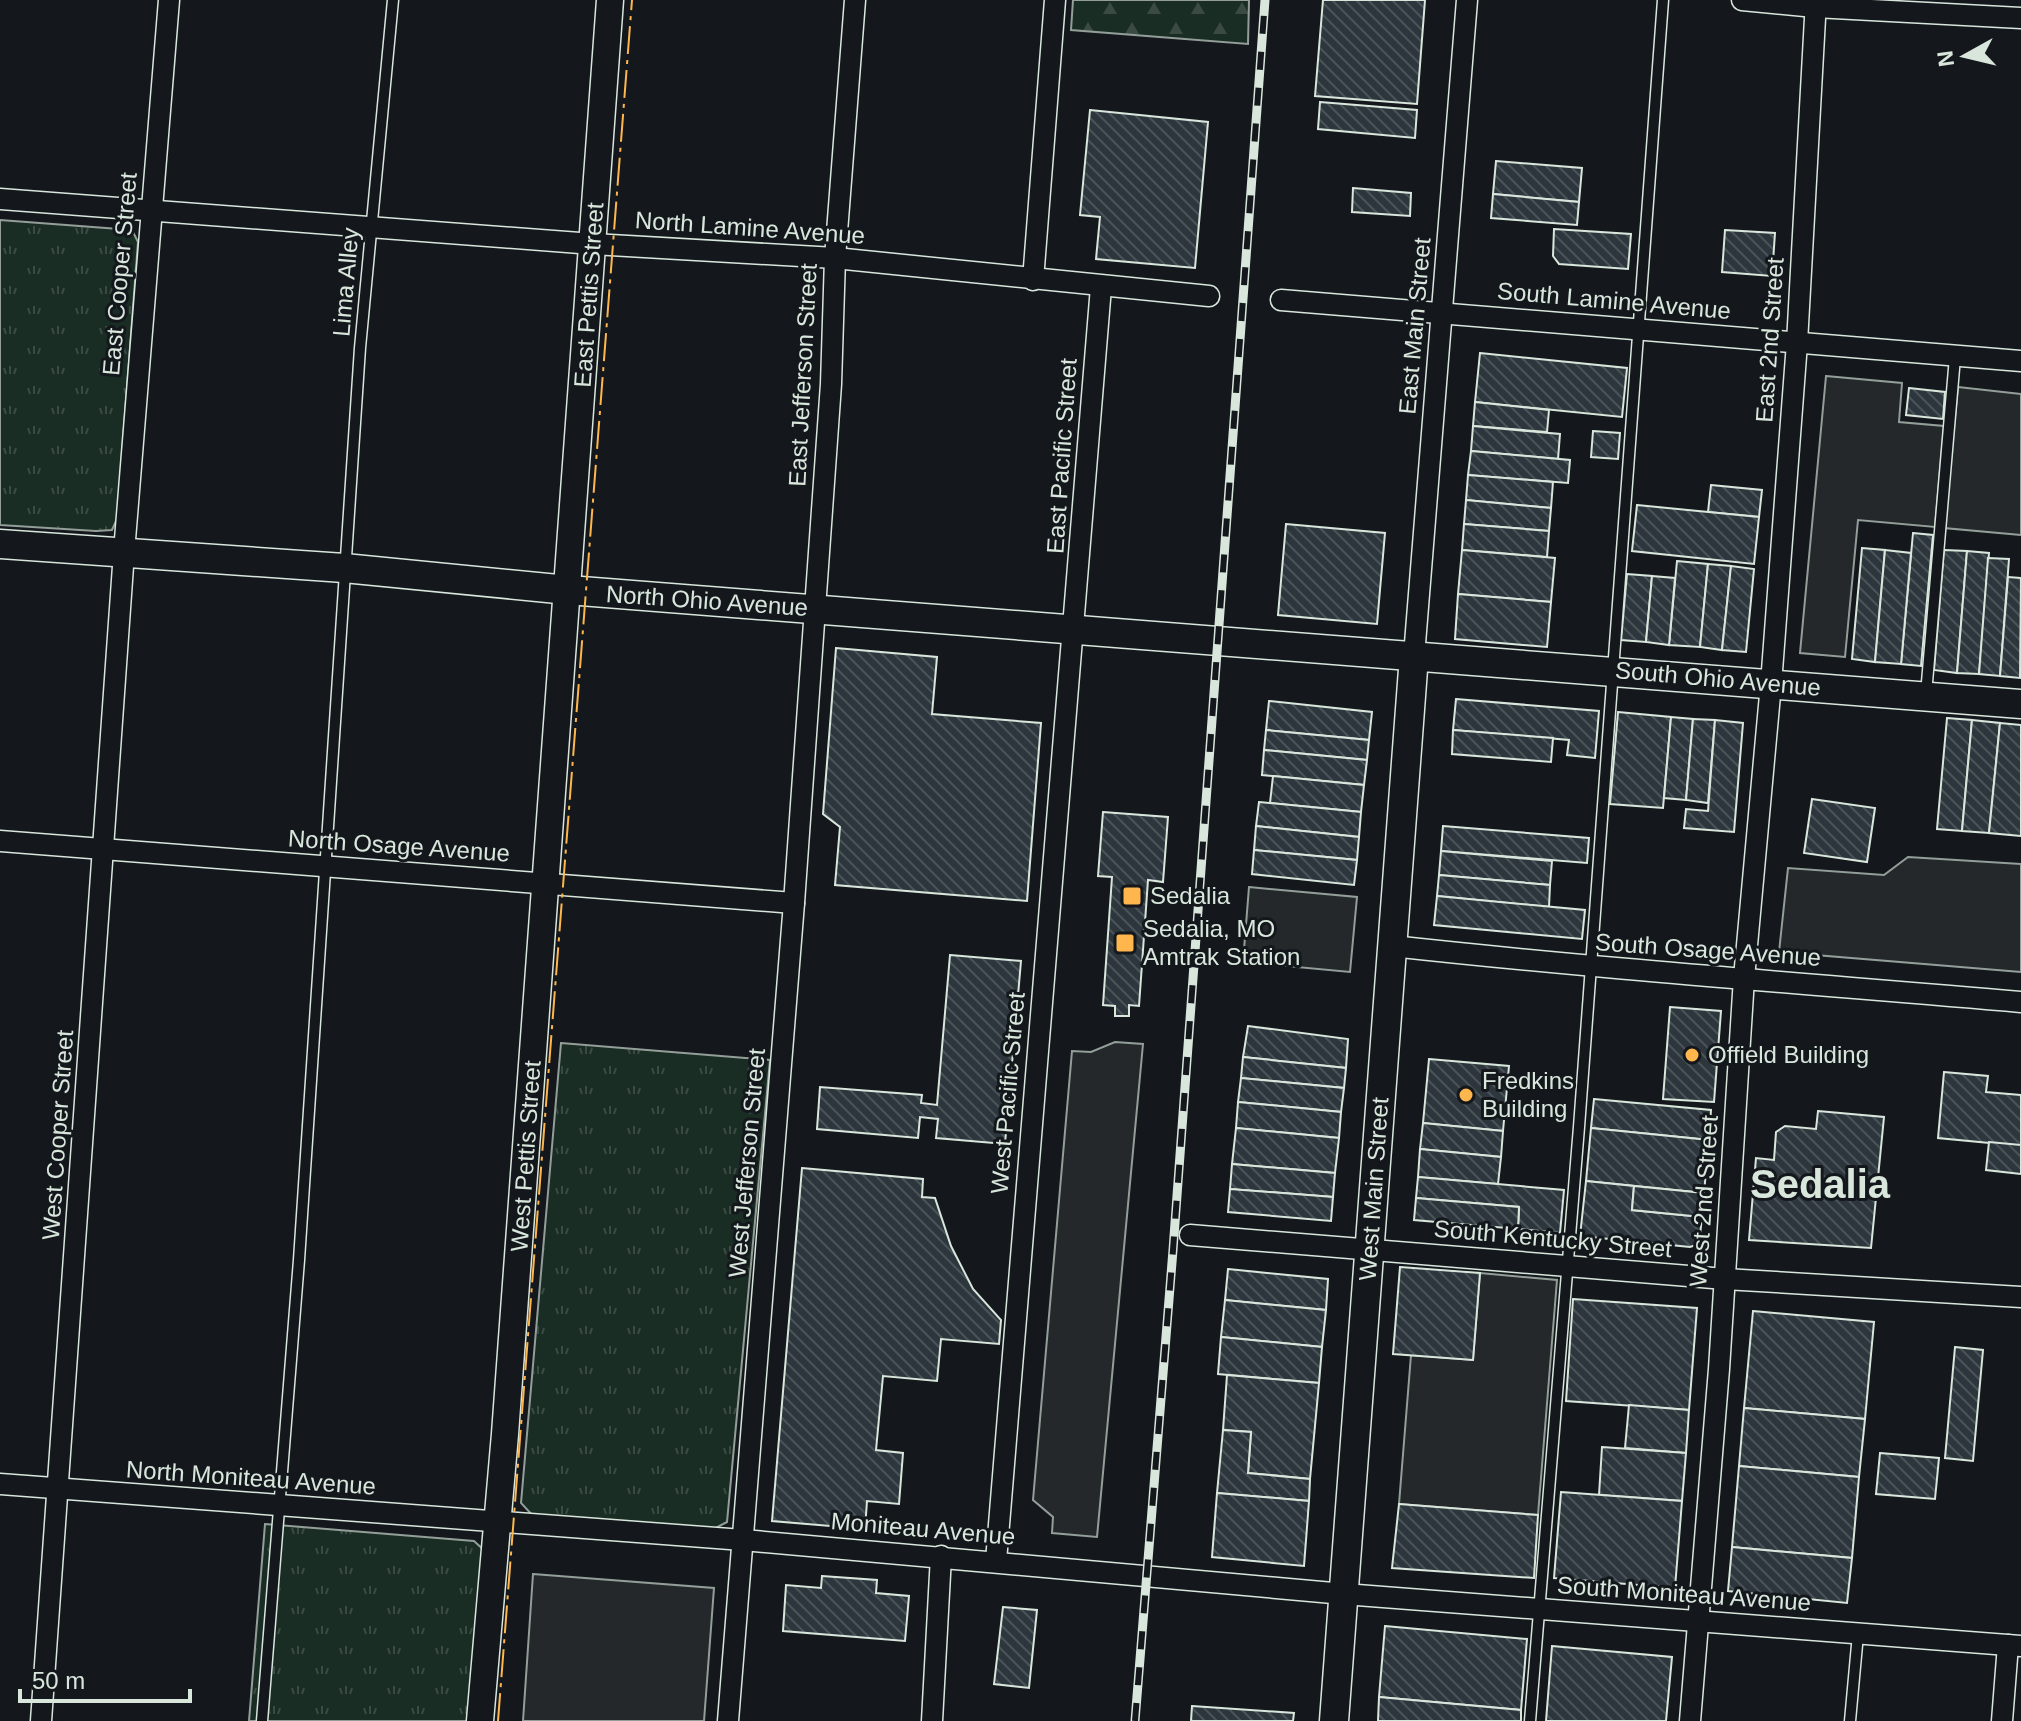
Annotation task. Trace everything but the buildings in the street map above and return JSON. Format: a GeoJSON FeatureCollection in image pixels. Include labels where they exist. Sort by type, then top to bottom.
{"type":"FeatureCollection","features":[{"type":"Feature","properties":{"kind":"main road","name":"North Ohio Avenue"},"geometry":{"type":"LineString","coordinates":[[0,544],[344,568],[568,590],[1414,656]]}},
{"type":"Feature","properties":{"kind":"main road","name":"South Ohio Avenue"},"geometry":{"type":"LineString","coordinates":[[1414,656],[2021,704]]}},
{"type":"Feature","properties":{"kind":"main road","name":"West Main Street"},"geometry":{"type":"LineString","coordinates":[[1334,1721],[1414,656]]}},
{"type":"Feature","properties":{"kind":"street","name":"East Cooper Street"},"geometry":{"type":"LineString","coordinates":[[124,552],[169,0]]}},
{"type":"Feature","properties":{"kind":"street","name":"East Pettis Street"},"geometry":{"type":"LineString","coordinates":[[568,590],[610,0]]}},
{"type":"Feature","properties":{"kind":"street","name":"East Jefferson Street"},"geometry":{"type":"LineString","coordinates":[[815,609],[831,384],[835,258],[855,0]]}},
{"type":"Feature","properties":{"kind":"street"},"geometry":{"type":"LineString","coordinates":[[1033,280],[1055,0]]}},
{"type":"Feature","properties":{"kind":"street","name":"East Main Street"},"geometry":{"type":"LineString","coordinates":[[1414,656],[1467,0]]}},
{"type":"Feature","properties":{"kind":"street"},"geometry":{"type":"LineString","coordinates":[[1742,0],[2021,18]]}},
{"type":"Feature","properties":{"kind":"street","name":"East 2nd Street"},"geometry":{"type":"LineString","coordinates":[[1771,684],[1797,343],[1816,3]]}},
{"type":"Feature","properties":{"kind":"street","name":"North Lamine Avenue"},"geometry":{"type":"LineString","coordinates":[[0,199],[593,244],[835,258],[1209,296]]}},
{"type":"Feature","properties":{"kind":"street","name":"East Pacific Street"},"geometry":{"type":"LineString","coordinates":[[1074,630],[1101,287]]}},
{"type":"Feature","properties":{"kind":"street"},"geometry":{"type":"LineString","coordinates":[[1281,300],[1442,313]]}},
{"type":"Feature","properties":{"kind":"street","name":"South Lamine Avenue"},"geometry":{"type":"LineString","coordinates":[[1442,313],[2021,361]]}},
{"type":"Feature","properties":{"kind":"street","name":"West Cooper Street"},"geometry":{"type":"LineString","coordinates":[[41,1721],[124,552]]}},
{"type":"Feature","properties":{"kind":"street","name":"West Pettis Street"},"geometry":{"type":"LineString","coordinates":[[480,1721],[568,590]]}},
{"type":"Feature","properties":{"kind":"street","name":"West Jefferson Street"},"geometry":{"type":"LineString","coordinates":[[728,1721],[815,609]]}},
{"type":"Feature","properties":{"kind":"street","name":"West Pacific Street"},"geometry":{"type":"LineString","coordinates":[[996,1561],[1074,630]]}},
{"type":"Feature","properties":{"kind":"street","name":"West 2nd Street"},"geometry":{"type":"LineString","coordinates":[[1690,1721],[1725,1279],[1744,978],[1771,684]]}},
{"type":"Feature","properties":{"kind":"street","name":"North Osage Avenue"},"geometry":{"type":"LineString","coordinates":[[0,841],[794,903]]}},
{"type":"Feature","properties":{"kind":"street","name":"South Osage Avenue"},"geometry":{"type":"LineString","coordinates":[[1392,946],[1591,967],[2021,1002]]}},
{"type":"Feature","properties":{"kind":"street","name":"South Kentucky Street"},"geometry":{"type":"LineString","coordinates":[[1190,1235],[1725,1279],[2021,1297]]}},
{"type":"Feature","properties":{"kind":"street","name":"North Moniteau Avenue"},"geometry":{"type":"LineString","coordinates":[[0,1484],[497,1523]]}},
{"type":"Feature","properties":{"kind":"street","name":"Moniteau Avenue"},"geometry":{"type":"LineString","coordinates":[[497,1523],[941,1556],[1344,1594]]}},
{"type":"Feature","properties":{"kind":"street"},"geometry":{"type":"LineString","coordinates":[[932,1721],[941,1556]]}},
{"type":"Feature","properties":{"kind":"street","name":"South Moniteau Avenue"},"geometry":{"type":"LineString","coordinates":[[1344,1594],[2014,1646]]}},
{"type":"Feature","properties":{"kind":"street"},"geometry":{"type":"LineString","coordinates":[[2002,1721],[2014,1646]]}},
{"type":"Feature","properties":{"kind":"lane","name":"Lima Alley"},"geometry":{"type":"LineString","coordinates":[[262,1721],[299,1260],[344,568],[371,226],[393,0]]}},
{"type":"Feature","properties":{"kind":"lane"},"geometry":{"type":"LineString","coordinates":[[1530,1721],[1591,967],[1663,0]]}},
{"type":"Feature","properties":{"kind":"lane"},"geometry":{"type":"LineString","coordinates":[[1925,696],[1955,357]]}},
{"type":"Feature","properties":{"kind":"lane"},"geometry":{"type":"LineString","coordinates":[[1850,1721],[1858,1634]]}},
{"type":"Feature","properties":{"kind":"green space"},"geometry":{"type":"Polygon","coordinates":[[[1073,0],[1249,0],[1248,44],[1071,30],[1073,0]]]}},
{"type":"Feature","properties":{"kind":"green space"},"geometry":{"type":"Polygon","coordinates":[[[0,220],[132,230],[138,242],[117,519],[112,530],[0,525],[0,220]]]}},
{"type":"Feature","properties":{"kind":"green space"},"geometry":{"type":"Polygon","coordinates":[[[561,1043],[770,1060],[727,1522],[706,1533],[534,1517],[521,1503],[561,1043]]]}},
{"type":"Feature","properties":{"kind":"green space"},"geometry":{"type":"Polygon","coordinates":[[[265,1524],[474,1541],[486,1552],[471,1721],[249,1721],[265,1524]]]}},
{"type":"Feature","properties":{"kind":"shaded area"},"geometry":{"type":"Polygon","coordinates":[[[1826,376],[1902,383],[1899,422],[1944,426],[1935,527],[1858,520],[1845,657],[1800,653],[1826,376]]]}},
{"type":"Feature","properties":{"kind":"shaded area"},"geometry":{"type":"Polygon","coordinates":[[[1958,387],[2021,394],[2021,535],[1944,528],[1958,387]]]}},
{"type":"Feature","properties":{"kind":"shaded area"},"geometry":{"type":"Polygon","coordinates":[[[1908,857],[2021,864],[2021,972],[1779,952],[1788,868],[1884,875],[1908,857]]]}},
{"type":"Feature","properties":{"kind":"shaded area"},"geometry":{"type":"Polygon","coordinates":[[[1249,887],[1357,897],[1350,972],[1243,962],[1249,887]]]}},
{"type":"Feature","properties":{"kind":"shaded area"},"geometry":{"type":"Polygon","coordinates":[[[1115,1042],[1143,1044],[1097,1537],[1052,1533],[1053,1517],[1033,1500],[1072,1051],[1091,1052],[1115,1042]]]}},
{"type":"Feature","properties":{"kind":"shaded area"},"geometry":{"type":"Polygon","coordinates":[[[1480,1273],[1557,1280],[1538,1515],[1399,1504],[1411,1355],[1473,1360],[1480,1273]]]}},
{"type":"Feature","properties":{"kind":"shaded area"},"geometry":{"type":"Polygon","coordinates":[[[533,1574],[714,1588],[704,1721],[523,1721],[533,1574]]]}},
{"type":"Feature","properties":{"kind":"railway"},"geometry":{"type":"LineString","coordinates":[[1135,1721],[1173,1250],[1265,0]]}},
{"type":"Feature","properties":{"kind":"power"},"geometry":{"type":"LineString","coordinates":[[498,1721],[632,0]]}},
{"type":"Feature","properties":{"kind":"place","name":"Sedalia"},"geometry":{"type":"Point","coordinates":[1132,896]}},
{"type":"Feature","properties":{"kind":"place","name":"Sedalia, MO Amtrak Station"},"geometry":{"type":"Point","coordinates":[1125,943]}},
{"type":"Feature","properties":{"kind":"place","name":"Offield Building"},"geometry":{"type":"Point","coordinates":[1692,1055]}},
{"type":"Feature","properties":{"kind":"place","name":"Fredkins Building"},"geometry":{"type":"Point","coordinates":[1466,1095]}},
{"type":"Feature","properties":{"kind":"district","name":"Sedalia"},"geometry":{"type":"Point","coordinates":[1820,1184]}}]}
